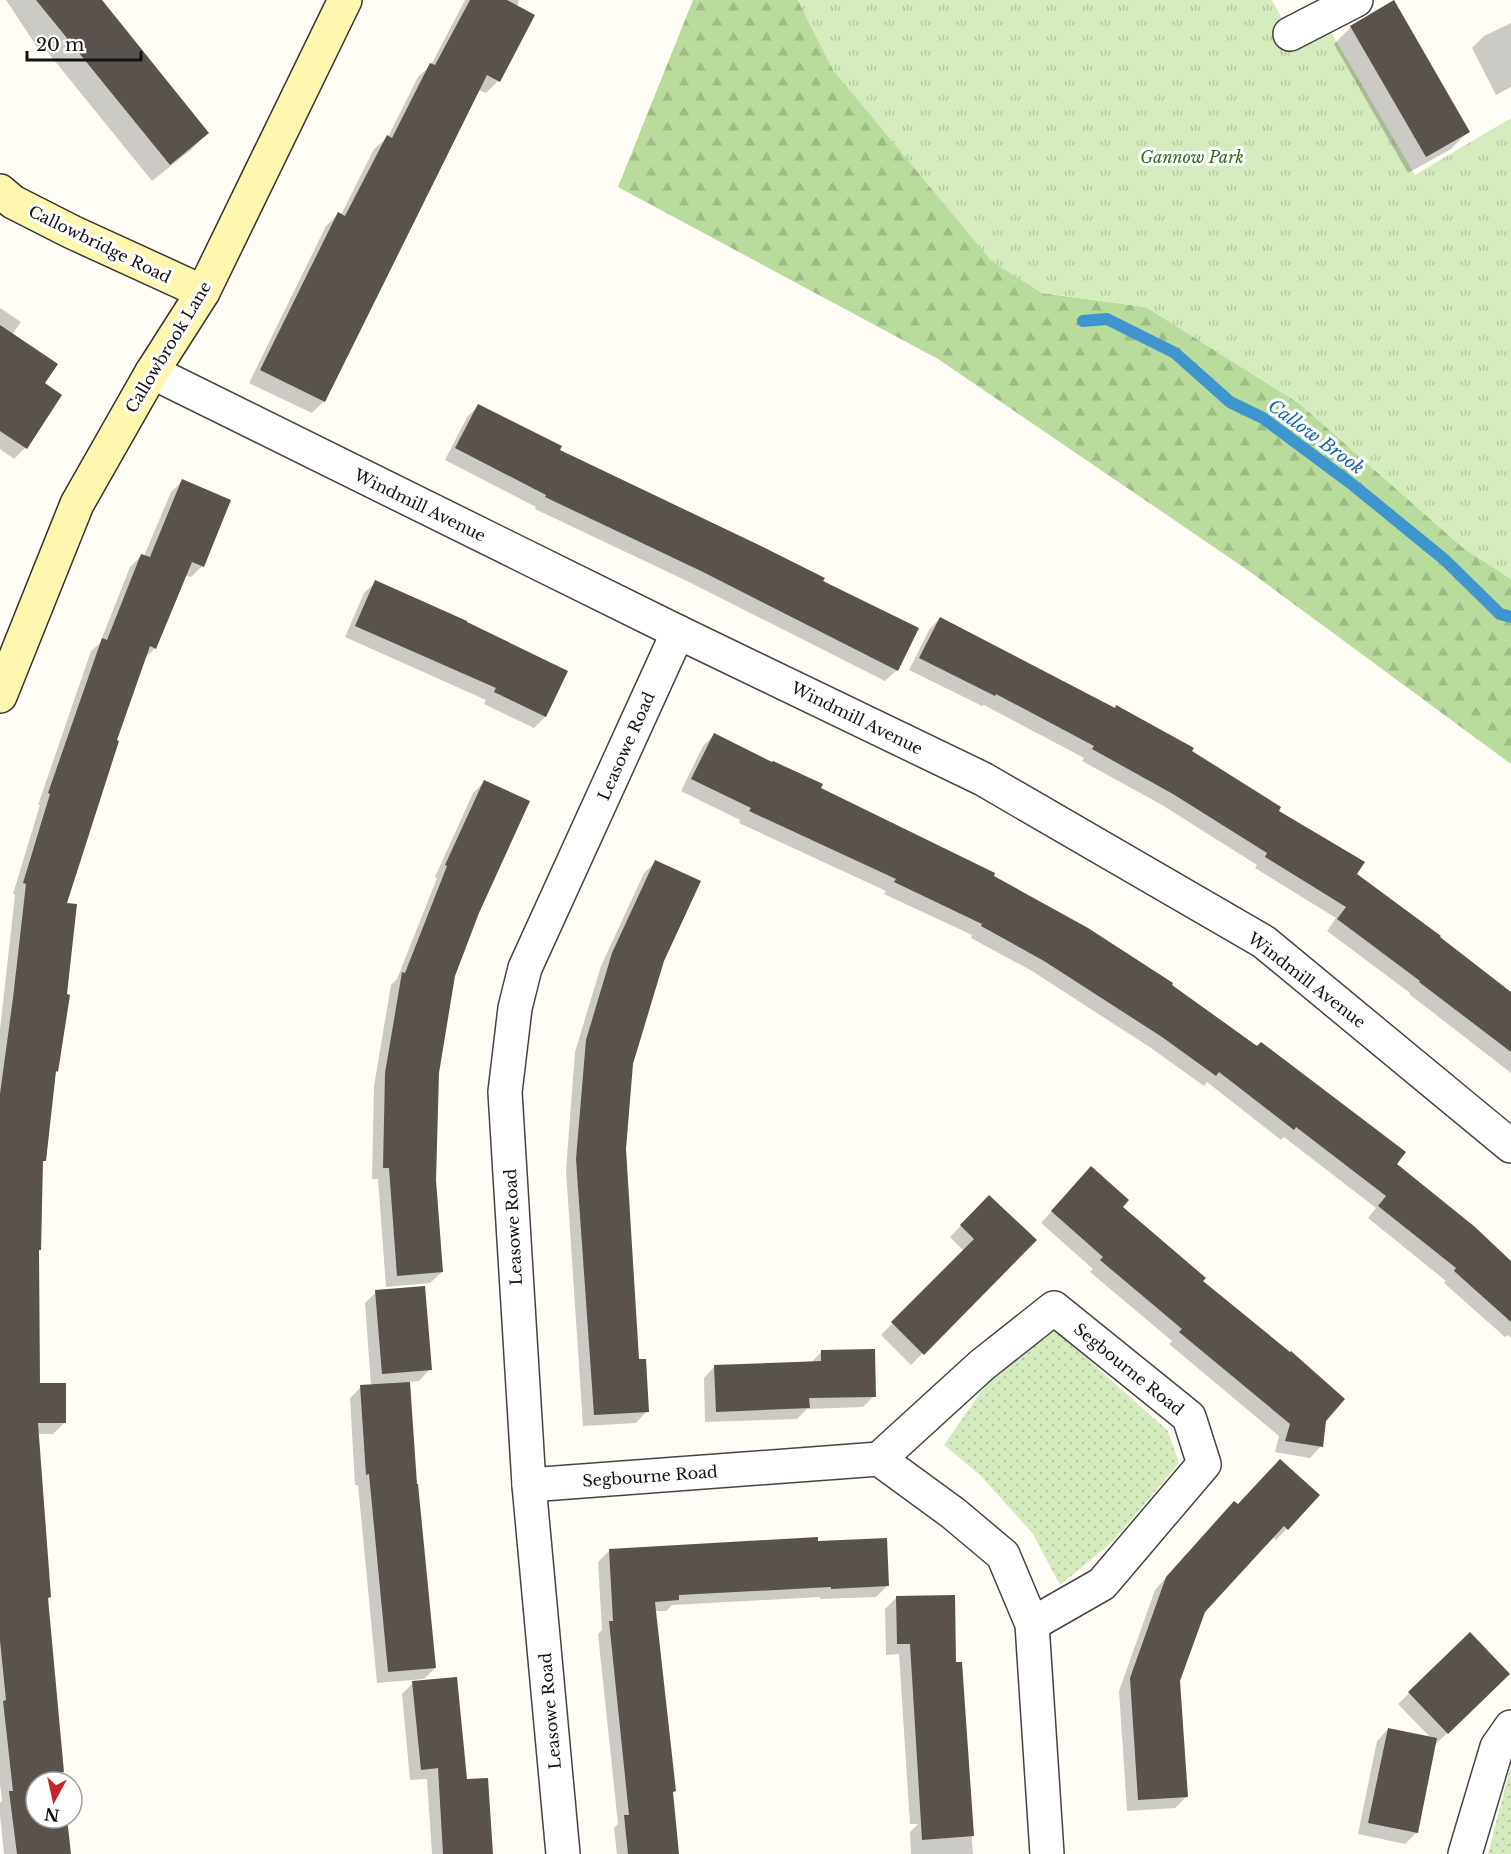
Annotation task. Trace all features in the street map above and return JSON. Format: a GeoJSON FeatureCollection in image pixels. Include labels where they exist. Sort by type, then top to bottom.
{"type":"FeatureCollection","features":[{"type":"Feature","properties":{"kind":"street","name":"Callowbrook Lane"},"geometry":{"type":"LineString","coordinates":[[0,696],[77,504],[152,372],[203,292],[345,0]]}},
{"type":"Feature","properties":{"kind":"street"},"geometry":{"type":"LineString","coordinates":[[1290,34],[1356,0]]}},
{"type":"Feature","properties":{"kind":"street","name":"Callowbridge Road"},"geometry":{"type":"LineString","coordinates":[[0,191],[13,202],[72,232],[203,292]]}},
{"type":"Feature","properties":{"kind":"street","name":"Windmill Avenue"},"geometry":{"type":"LineString","coordinates":[[152,372],[678,632],[982,779],[1264,942],[1511,1146]]}},
{"type":"Feature","properties":{"kind":"street","name":"Leasowe Road"},"geometry":{"type":"LineString","coordinates":[[563,1854],[529,1485],[505,1092],[515,1008],[525,968],[678,632]]}},
{"type":"Feature","properties":{"kind":"street","name":"Segbourne Road"},"geometry":{"type":"LineString","coordinates":[[529,1485],[879,1459],[982,1365],[1054,1308],[1189,1417],[1204,1464],[1102,1584],[1032,1624]]}},
{"type":"Feature","properties":{"kind":"street"},"geometry":{"type":"LineString","coordinates":[[879,1459],[953,1513],[1003,1555],[1032,1624],[1047,1854]]}},
{"type":"Feature","properties":{"kind":"street"},"geometry":{"type":"LineString","coordinates":[[1465,1854],[1497,1747],[1511,1727]]}},
{"type":"Feature","properties":{"kind":"green space"},"geometry":{"type":"Polygon","coordinates":[[[693,0],[798,0],[833,70],[1042,293],[1146,307],[1300,404],[1462,547],[1511,579],[1511,764],[1249,571],[938,359],[618,187],[693,0]]]}},
{"type":"Feature","properties":{"kind":"green space","name":"Gannow Park"},"geometry":{"type":"Polygon","coordinates":[[[798,0],[1272,0],[1290,34],[1322,17],[1415,175],[1511,118],[1511,579],[1462,547],[1300,404],[1146,307],[1042,293],[992,262],[833,70],[798,0]]]}},
{"type":"Feature","properties":{"kind":"green space"},"geometry":{"type":"Polygon","coordinates":[[[1052,1327],[1168,1431],[1179,1463],[1111,1543],[1060,1585],[1033,1534],[981,1476],[944,1445],[993,1375],[1052,1327]]]}},
{"type":"Feature","properties":{"kind":"green space"},"geometry":{"type":"Polygon","coordinates":[[[1511,1768],[1511,1854],[1488,1854],[1508,1776],[1511,1768]]]}},
{"type":"Feature","properties":{"kind":"building"},"geometry":{"type":"Polygon","coordinates":[[[36,0],[102,0],[209,133],[170,165],[36,0]]]}},
{"type":"Feature","properties":{"kind":"building"},"geometry":{"type":"Polygon","coordinates":[[[470,0],[507,0],[535,15],[500,82],[487,75],[325,402],[260,370],[338,212],[345,216],[387,135],[392,138],[430,63],[435,65],[470,0]]]}},
{"type":"Feature","properties":{"kind":"building"},"geometry":{"type":"Polygon","coordinates":[[[1394,0],[1470,132],[1426,157],[1350,26],[1394,0]]]}},
{"type":"Feature","properties":{"kind":"building"},"geometry":{"type":"Polygon","coordinates":[[[0,325],[58,364],[45,383],[62,395],[27,449],[0,431],[0,325]]]}},
{"type":"Feature","properties":{"kind":"building"},"geometry":{"type":"Polygon","coordinates":[[[478,404],[562,446],[560,450],[761,546],[825,578],[823,581],[919,628],[898,671],[701,571],[545,497],[546,495],[455,448],[478,404]]]}},
{"type":"Feature","properties":{"kind":"building"},"geometry":{"type":"Polygon","coordinates":[[[182,479],[231,500],[204,567],[192,562],[156,649],[150,646],[117,740],[119,741],[67,903],[77,904],[67,994],[70,995],[58,1072],[56,1071],[46,1161],[43,1161],[41,1250],[39,1250],[40,1383],[66,1383],[66,1423],[38,1423],[51,1597],[48,1598],[64,1770],[24,1770],[24,1830],[68,1830],[71,1854],[17,1854],[9,1791],[13,1791],[3,1701],[6,1700],[0,1640],[0,1094],[26,884],[23,883],[50,794],[48,793],[102,638],[107,640],[141,554],[150,557],[182,479]]]}},
{"type":"Feature","properties":{"kind":"building"},"geometry":{"type":"Polygon","coordinates":[[[375,580],[467,621],[568,671],[546,717],[494,692],[496,688],[355,626],[375,580]]]}},
{"type":"Feature","properties":{"kind":"building"},"geometry":{"type":"Polygon","coordinates":[[[940,617],[1115,708],[1116,705],[1194,748],[1192,751],[1281,807],[1279,811],[1365,862],[1357,874],[1441,936],[1511,992],[1511,1052],[1337,919],[1346,907],[1265,857],[1267,853],[1173,794],[1092,749],[1094,746],[996,694],[995,696],[919,658],[940,617]]]}},
{"type":"Feature","properties":{"kind":"building"},"geometry":{"type":"Polygon","coordinates":[[[714,733],[823,784],[821,788],[995,873],[994,876],[1088,928],[1173,983],[1172,985],[1257,1046],[1261,1042],[1406,1152],[1397,1164],[1475,1227],[1511,1261],[1511,1322],[1454,1271],[1456,1268],[1378,1206],[1386,1196],[1296,1127],[1294,1130],[1219,1072],[1216,1076],[1162,1037],[1044,961],[981,926],[982,924],[894,882],[896,879],[749,811],[751,808],[691,779],[714,733]]]}},
{"type":"Feature","properties":{"kind":"building"},"geometry":{"type":"Polygon","coordinates":[[[484,780],[530,801],[479,913],[455,976],[439,1073],[436,1180],[443,1272],[397,1276],[389,1168],[383,1168],[385,1073],[402,972],[405,973],[447,866],[445,865],[484,780]]]}},
{"type":"Feature","properties":{"kind":"building"},"geometry":{"type":"Polygon","coordinates":[[[655,860],[701,881],[664,961],[633,1064],[626,1149],[639,1359],[646,1359],[649,1412],[594,1415],[576,1159],[586,1040],[612,953],[655,860]]]}},
{"type":"Feature","properties":{"kind":"building"},"geometry":{"type":"Polygon","coordinates":[[[1091,1166],[1129,1200],[1123,1207],[1206,1278],[1203,1281],[1291,1351],[1345,1399],[1326,1421],[1323,1447],[1285,1441],[1290,1424],[1179,1332],[1182,1329],[1100,1260],[1103,1257],[1051,1211],[1091,1166]]]}},
{"type":"Feature","properties":{"kind":"building"},"geometry":{"type":"Polygon","coordinates":[[[989,1195],[1037,1240],[924,1355],[891,1322],[974,1239],[960,1225],[989,1195]]]}},
{"type":"Feature","properties":{"kind":"building"},"geometry":{"type":"Polygon","coordinates":[[[425,1286],[432,1370],[382,1374],[375,1290],[425,1286]]]}},
{"type":"Feature","properties":{"kind":"building"},"geometry":{"type":"Polygon","coordinates":[[[875,1349],[876,1397],[809,1398],[810,1408],[716,1412],[714,1365],[821,1361],[821,1350],[875,1349]]]}},
{"type":"Feature","properties":{"kind":"building"},"geometry":{"type":"Polygon","coordinates":[[[410,1382],[417,1484],[436,1668],[388,1672],[369,1474],[366,1475],[360,1385],[410,1382]]]}},
{"type":"Feature","properties":{"kind":"building"},"geometry":{"type":"Polygon","coordinates":[[[1280,1459],[1320,1495],[1288,1530],[1284,1526],[1205,1612],[1180,1681],[1188,1797],[1138,1800],[1130,1678],[1166,1577],[1234,1501],[1238,1504],[1280,1459]]]}},
{"type":"Feature","properties":{"kind":"building"},"geometry":{"type":"Polygon","coordinates":[[[818,1537],[818,1541],[887,1538],[889,1586],[679,1595],[679,1600],[655,1602],[676,1791],[673,1792],[679,1854],[628,1854],[624,1815],[629,1815],[609,1621],[613,1621],[609,1549],[818,1537]]]}},
{"type":"Feature","properties":{"kind":"building"},"geometry":{"type":"Polygon","coordinates":[[[955,1595],[956,1662],[962,1662],[974,1836],[922,1840],[910,1644],[897,1644],[896,1596],[955,1595]]]}},
{"type":"Feature","properties":{"kind":"building"},"geometry":{"type":"Polygon","coordinates":[[[1470,1632],[1510,1674],[1448,1734],[1408,1692],[1470,1632]]]}},
{"type":"Feature","properties":{"kind":"building"},"geometry":{"type":"Polygon","coordinates":[[[457,1677],[467,1779],[488,1778],[493,1854],[443,1854],[438,1768],[421,1770],[412,1681],[457,1677]]]}},
{"type":"Feature","properties":{"kind":"building"},"geometry":{"type":"Polygon","coordinates":[[[1388,1728],[1437,1738],[1418,1833],[1368,1823],[1388,1728]]]}},
{"type":"Feature","properties":{"kind":"waterway","name":"Callow Brook"},"geometry":{"type":"LineString","coordinates":[[1083,321],[1107,319],[1175,353],[1230,402],[1263,418],[1353,485],[1445,560],[1500,614],[1511,617]]}}]}
